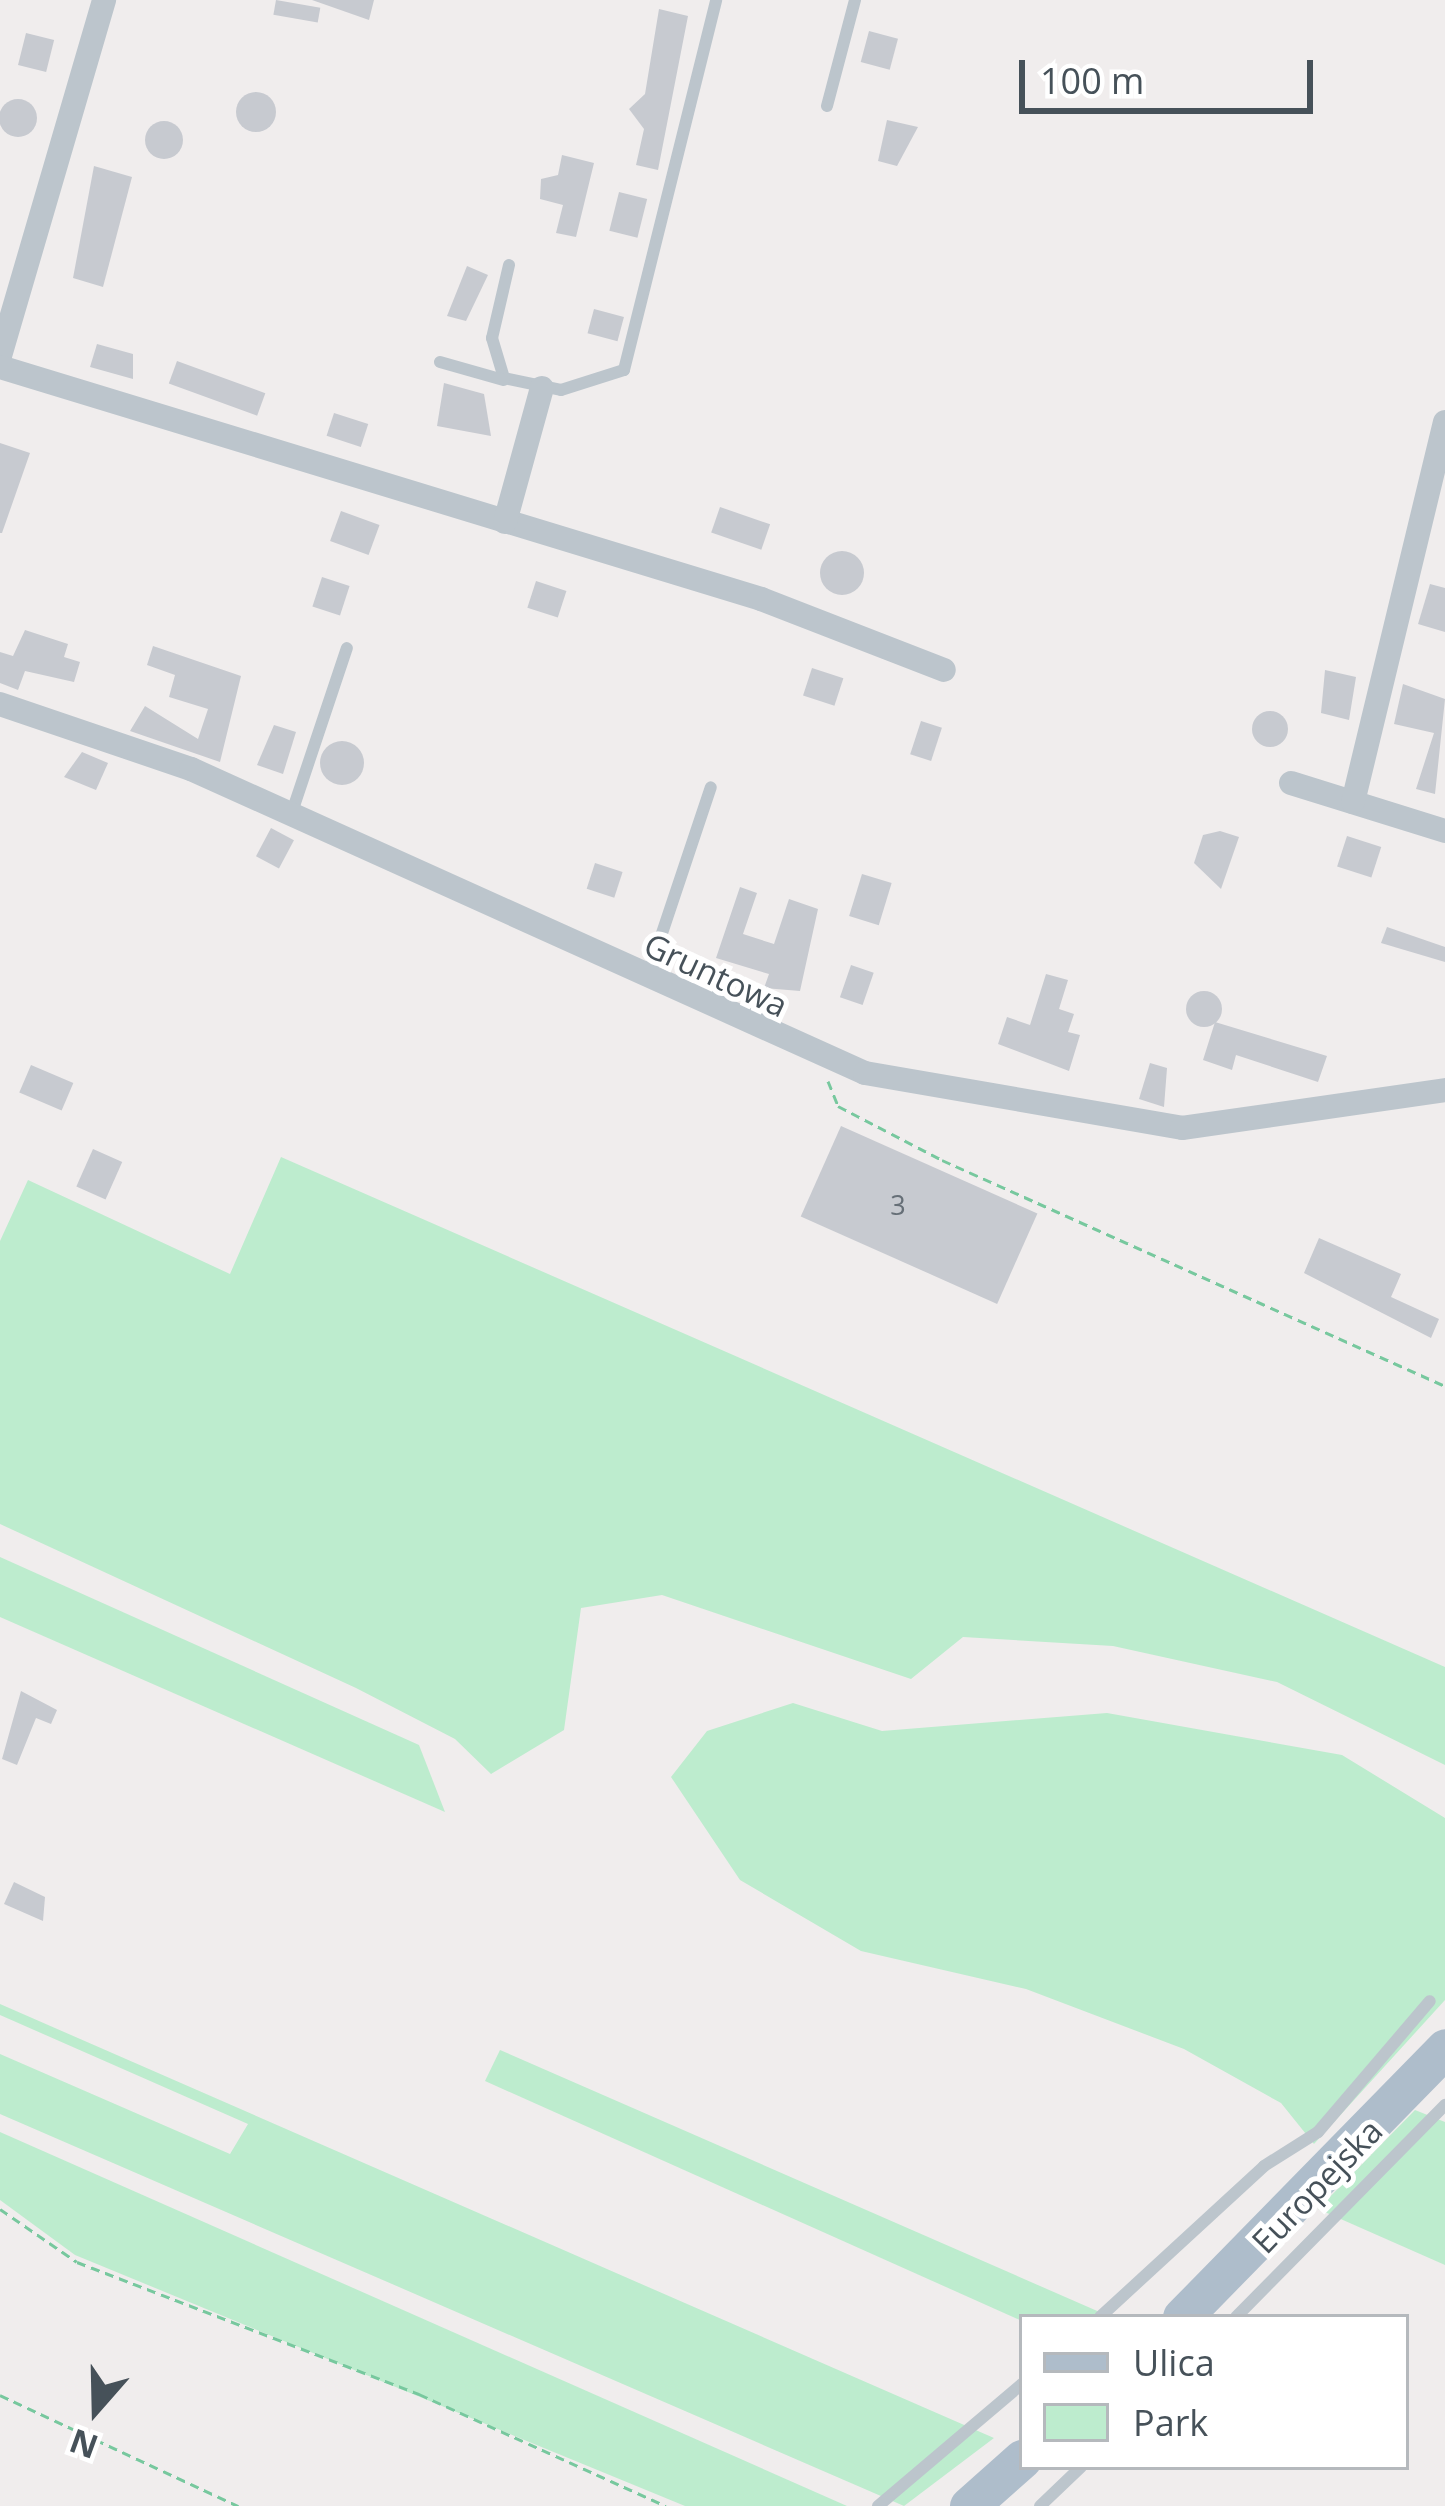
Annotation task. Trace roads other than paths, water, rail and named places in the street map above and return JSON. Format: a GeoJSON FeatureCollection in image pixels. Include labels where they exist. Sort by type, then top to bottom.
{"type":"FeatureCollection","features":[{"type":"Feature","properties":{"kind":"main road","name":"Europejska"},"geometry":{"type":"LineString","coordinates":[[1185,2314],[1445,2048]]}},
{"type":"Feature","properties":{"kind":"main road"},"geometry":{"type":"LineString","coordinates":[[969,2506],[1019,2462]]}},
{"type":"Feature","properties":{"kind":"street"},"geometry":{"type":"LineString","coordinates":[[0,356],[104,0]]}},
{"type":"Feature","properties":{"kind":"street"},"geometry":{"type":"LineString","coordinates":[[0,367],[760,598],[944,670]]}},
{"type":"Feature","properties":{"kind":"street"},"geometry":{"type":"LineString","coordinates":[[505,522],[542,388]]}},
{"type":"Feature","properties":{"kind":"street"},"geometry":{"type":"LineString","coordinates":[[1353,802],[1445,422]]}},
{"type":"Feature","properties":{"kind":"street","name":"Gruntowa"},"geometry":{"type":"LineString","coordinates":[[0,704],[147,751],[834,1064],[1182,1128],[1445,1090]]}},
{"type":"Feature","properties":{"kind":"street"},"geometry":{"type":"LineString","coordinates":[[1291,784],[1445,830]]}},
{"type":"Feature","properties":{"kind":"lane"},"geometry":{"type":"LineString","coordinates":[[440,362],[542,388],[592,386],[632,357],[716,0]]}},
{"type":"Feature","properties":{"kind":"lane"},"geometry":{"type":"LineString","coordinates":[[826,106],[855,0]]}},
{"type":"Feature","properties":{"kind":"lane"},"geometry":{"type":"LineString","coordinates":[[509,265],[492,355],[516,384]]}},
{"type":"Feature","properties":{"kind":"lane"},"geometry":{"type":"LineString","coordinates":[[290,816],[347,648]]}},
{"type":"Feature","properties":{"kind":"lane"},"geometry":{"type":"LineString","coordinates":[[647,980],[711,787]]}},
{"type":"Feature","properties":{"kind":"lane"},"geometry":{"type":"LineString","coordinates":[[1103,2314],[1264,2166],[1318,2132],[1430,2001]]}},
{"type":"Feature","properties":{"kind":"lane"},"geometry":{"type":"LineString","coordinates":[[1240,2314],[1445,2104]]}},
{"type":"Feature","properties":{"kind":"lane"},"geometry":{"type":"LineString","coordinates":[[878,2506],[1019,2387]]}},
{"type":"Feature","properties":{"kind":"lane"},"geometry":{"type":"LineString","coordinates":[[1040,2506],[1078,2470]]}}]}
